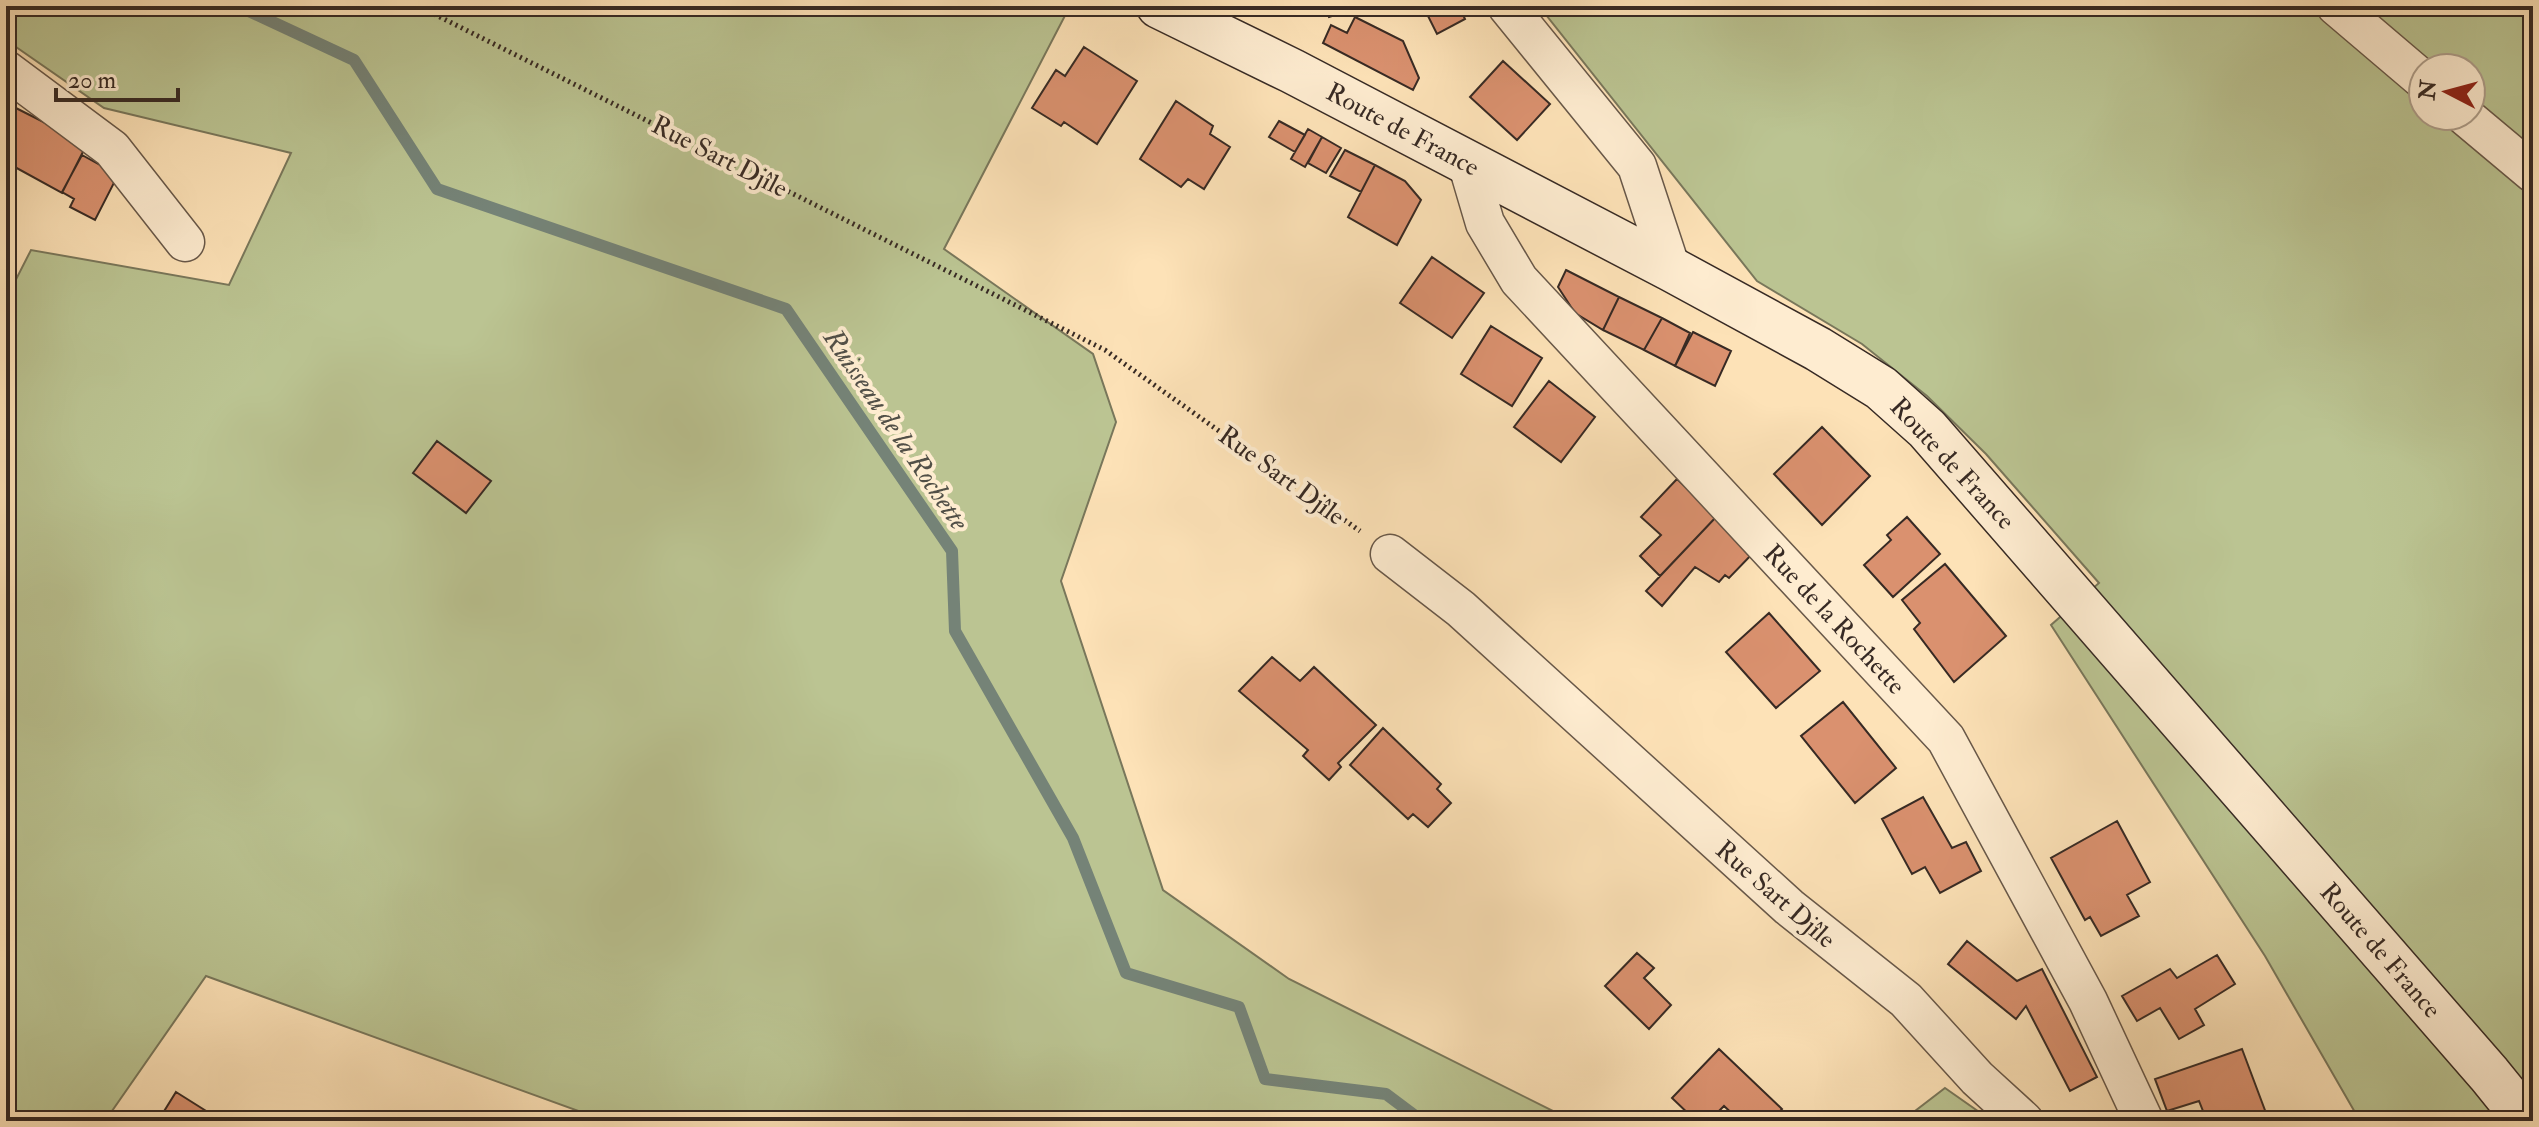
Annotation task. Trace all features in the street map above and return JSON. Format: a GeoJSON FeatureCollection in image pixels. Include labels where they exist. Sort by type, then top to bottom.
{"type":"FeatureCollection","features":[{"type":"Feature","properties":{"kind":"main road","name":"Route de France"},"geometry":{"type":"LineString","coordinates":[[1159,6],[1292,71],[1671,269],[1818,349],[1881,388],[1927,429],[2527,1121]]}},
{"type":"Feature","properties":{"kind":"street"},"geometry":{"type":"LineString","coordinates":[[1507,6],[1637,166],[1671,269]]}},
{"type":"Feature","properties":{"kind":"street"},"geometry":{"type":"LineString","coordinates":[[2336,6],[2407,66]]}},
{"type":"Feature","properties":{"kind":"street"},"geometry":{"type":"LineString","coordinates":[[6,70],[112,149],[185,242]]}},
{"type":"Feature","properties":{"kind":"street"},"geometry":{"type":"LineString","coordinates":[[2484,132],[2533,173]]}},
{"type":"Feature","properties":{"kind":"street","name":"Rue de la Rochette"},"geometry":{"type":"LineString","coordinates":[[1467,162],[1485,223],[1519,280],[1946,739],[2088,1001],[2144,1121]]}},
{"type":"Feature","properties":{"kind":"street","name":"Rue Sart Djîle"},"geometry":{"type":"LineString","coordinates":[[1390,554],[1461,609],[1819,934],[1906,1000],[1983,1084],[2024,1121]]}},
{"type":"Feature","properties":{"kind":"path","name":"Rue Sart Djîle"},"geometry":{"type":"LineString","coordinates":[[418,6],[1105,350],[1390,554]]}},
{"type":"Feature","properties":{"kind":"path"},"geometry":{"type":"LineString","coordinates":[[855,6],[874,6]]}},
{"type":"Feature","properties":{"kind":"green space"},"geometry":{"type":"Polygon","coordinates":[[[6,6],[882,6],[888,9],[890,6],[1070,6],[944,249],[1093,354],[1116,422],[1061,581],[1163,890],[1289,979],[1573,1121],[606,1121],[206,976],[105,1121],[6,1121],[6,299],[31,250],[229,285],[291,153],[104,108],[6,40],[6,6]]]}},
{"type":"Feature","properties":{"kind":"green space"},"geometry":{"type":"Polygon","coordinates":[[[1539,6],[2533,6],[2533,1121],[2360,1121],[2265,956],[2051,625],[2099,583],[1986,454],[1927,396],[1862,344],[1757,281],[1539,6]]]}},
{"type":"Feature","properties":{"kind":"green space"},"geometry":{"type":"Polygon","coordinates":[[[1945,1088],[1992,1121],[1902,1121],[1945,1088]]]}},
{"type":"Feature","properties":{"kind":"building"},"geometry":{"type":"Polygon","coordinates":[[[1325,6],[1363,6],[1329,17],[1325,6]]]}},
{"type":"Feature","properties":{"kind":"building"},"geometry":{"type":"Polygon","coordinates":[[[1423,6],[1459,6],[1465,19],[1437,34],[1423,6]]]}},
{"type":"Feature","properties":{"kind":"building"},"geometry":{"type":"Polygon","coordinates":[[[1355,17],[1403,41],[1419,78],[1413,90],[1323,43],[1331,25],[1347,33],[1355,17]]]}},
{"type":"Feature","properties":{"kind":"building"},"geometry":{"type":"Polygon","coordinates":[[[1084,47],[1137,81],[1097,144],[1064,122],[1061,126],[1032,108],[1056,70],[1065,76],[1084,47]]]}},
{"type":"Feature","properties":{"kind":"building"},"geometry":{"type":"Polygon","coordinates":[[[1503,61],[1550,104],[1517,140],[1470,97],[1503,61]]]}},
{"type":"Feature","properties":{"kind":"building"},"geometry":{"type":"Polygon","coordinates":[[[1176,101],[1213,126],[1210,134],[1230,147],[1204,189],[1188,179],[1181,187],[1140,159],[1176,101]]]}},
{"type":"Feature","properties":{"kind":"building"},"geometry":{"type":"Polygon","coordinates":[[[6,103],[87,144],[62,193],[13,166],[6,176],[6,103]]]}},
{"type":"Feature","properties":{"kind":"building"},"geometry":{"type":"Polygon","coordinates":[[[1279,121],[1305,135],[1295,152],[1269,137],[1279,121]]]}},
{"type":"Feature","properties":{"kind":"building"},"geometry":{"type":"Polygon","coordinates":[[[1308,129],[1322,137],[1305,167],[1291,159],[1308,129]]]}},
{"type":"Feature","properties":{"kind":"building"},"geometry":{"type":"Polygon","coordinates":[[[1322,137],[1341,148],[1326,173],[1308,163],[1322,137]]]}},
{"type":"Feature","properties":{"kind":"building"},"geometry":{"type":"Polygon","coordinates":[[[1345,150],[1375,165],[1361,192],[1330,176],[1345,150]]]}},
{"type":"Feature","properties":{"kind":"building"},"geometry":{"type":"Polygon","coordinates":[[[82,155],[118,175],[95,220],[70,207],[74,199],[62,192],[82,155]]]}},
{"type":"Feature","properties":{"kind":"building"},"geometry":{"type":"Polygon","coordinates":[[[1375,165],[1405,181],[1421,200],[1397,245],[1348,217],[1375,165]]]}},
{"type":"Feature","properties":{"kind":"building"},"geometry":{"type":"Polygon","coordinates":[[[1432,257],[1484,293],[1452,338],[1400,303],[1432,257]]]}},
{"type":"Feature","properties":{"kind":"building"},"geometry":{"type":"Polygon","coordinates":[[[1566,270],[1619,297],[1603,330],[1575,313],[1558,287],[1566,270]]]}},
{"type":"Feature","properties":{"kind":"building"},"geometry":{"type":"Polygon","coordinates":[[[1619,297],[1662,318],[1644,350],[1603,330],[1619,297]]]}},
{"type":"Feature","properties":{"kind":"building"},"geometry":{"type":"Polygon","coordinates":[[[1662,318],[1690,333],[1675,366],[1644,350],[1662,318]]]}},
{"type":"Feature","properties":{"kind":"building"},"geometry":{"type":"Polygon","coordinates":[[[1491,326],[1542,358],[1512,406],[1461,374],[1491,326]]]}},
{"type":"Feature","properties":{"kind":"building"},"geometry":{"type":"Polygon","coordinates":[[[1693,332],[1731,351],[1715,386],[1675,366],[1693,332]]]}},
{"type":"Feature","properties":{"kind":"building"},"geometry":{"type":"Polygon","coordinates":[[[1549,381],[1595,417],[1561,462],[1514,427],[1549,381]]]}},
{"type":"Feature","properties":{"kind":"building"},"geometry":{"type":"Polygon","coordinates":[[[1822,427],[1870,476],[1822,525],[1774,474],[1822,427]]]}},
{"type":"Feature","properties":{"kind":"building"},"geometry":{"type":"Polygon","coordinates":[[[437,441],[491,481],[466,513],[413,473],[437,441]]]}},
{"type":"Feature","properties":{"kind":"building"},"geometry":{"type":"Polygon","coordinates":[[[1677,479],[1717,516],[1660,576],[1640,556],[1661,535],[1641,517],[1677,479]]]}},
{"type":"Feature","properties":{"kind":"building"},"geometry":{"type":"Polygon","coordinates":[[[1717,516],[1755,551],[1729,578],[1725,575],[1719,582],[1695,567],[1662,606],[1646,591],[1717,516]]]}},
{"type":"Feature","properties":{"kind":"building"},"geometry":{"type":"Polygon","coordinates":[[[1907,517],[1940,554],[1893,597],[1864,565],[1891,540],[1887,535],[1907,517]]]}},
{"type":"Feature","properties":{"kind":"building"},"geometry":{"type":"Polygon","coordinates":[[[1945,564],[2006,636],[1954,682],[1914,629],[1920,623],[1902,600],[1945,564]]]}},
{"type":"Feature","properties":{"kind":"building"},"geometry":{"type":"Polygon","coordinates":[[[1769,613],[1820,671],[1776,708],[1726,652],[1769,613]]]}},
{"type":"Feature","properties":{"kind":"building"},"geometry":{"type":"Polygon","coordinates":[[[1272,657],[1300,681],[1314,667],[1376,725],[1338,763],[1341,767],[1329,780],[1303,756],[1308,750],[1239,691],[1272,657]]]}},
{"type":"Feature","properties":{"kind":"building"},"geometry":{"type":"Polygon","coordinates":[[[1843,702],[1896,768],[1855,803],[1801,736],[1843,702]]]}},
{"type":"Feature","properties":{"kind":"building"},"geometry":{"type":"Polygon","coordinates":[[[1383,728],[1441,784],[1437,789],[1451,803],[1428,827],[1413,814],[1408,819],[1350,765],[1383,728]]]}},
{"type":"Feature","properties":{"kind":"building"},"geometry":{"type":"Polygon","coordinates":[[[1923,797],[1952,848],[1966,842],[1981,871],[1940,893],[1925,867],[1912,874],[1882,819],[1923,797]]]}},
{"type":"Feature","properties":{"kind":"building"},"geometry":{"type":"Polygon","coordinates":[[[2117,821],[2150,882],[2127,895],[2139,916],[2101,936],[2090,917],[2085,920],[2051,858],[2117,821]]]}},
{"type":"Feature","properties":{"kind":"building"},"geometry":{"type":"Polygon","coordinates":[[[1967,941],[2017,981],[2042,969],[2097,1077],[2070,1091],[2026,1006],[2016,1019],[1948,964],[1967,941]]]}},
{"type":"Feature","properties":{"kind":"building"},"geometry":{"type":"Polygon","coordinates":[[[1637,953],[1654,968],[1644,978],[1671,1005],[1649,1029],[1605,986],[1637,953]]]}},
{"type":"Feature","properties":{"kind":"building"},"geometry":{"type":"Polygon","coordinates":[[[2217,955],[2235,984],[2195,1009],[2204,1025],[2179,1039],[2160,1008],[2137,1021],[2122,996],[2170,969],[2177,978],[2217,955]]]}},
{"type":"Feature","properties":{"kind":"building"},"geometry":{"type":"Polygon","coordinates":[[[1719,1049],[1782,1109],[1771,1121],[1740,1121],[1724,1106],[1709,1121],[1696,1121],[1672,1098],[1719,1049]]]}},
{"type":"Feature","properties":{"kind":"building"},"geometry":{"type":"Polygon","coordinates":[[[2242,1049],[2269,1121],[2207,1121],[2199,1101],[2167,1111],[2155,1079],[2242,1049]]]}},
{"type":"Feature","properties":{"kind":"building"},"geometry":{"type":"Polygon","coordinates":[[[176,1092],[222,1121],[158,1121],[176,1092]]]}},
{"type":"Feature","properties":{"kind":"waterway","name":"Ruisseau de la Rochette"},"geometry":{"type":"LineString","coordinates":[[238,6],[354,60],[437,189],[786,309],[952,551],[955,631],[1073,838],[1126,973],[1239,1007],[1265,1079],[1386,1094],[1422,1121]]}}]}
